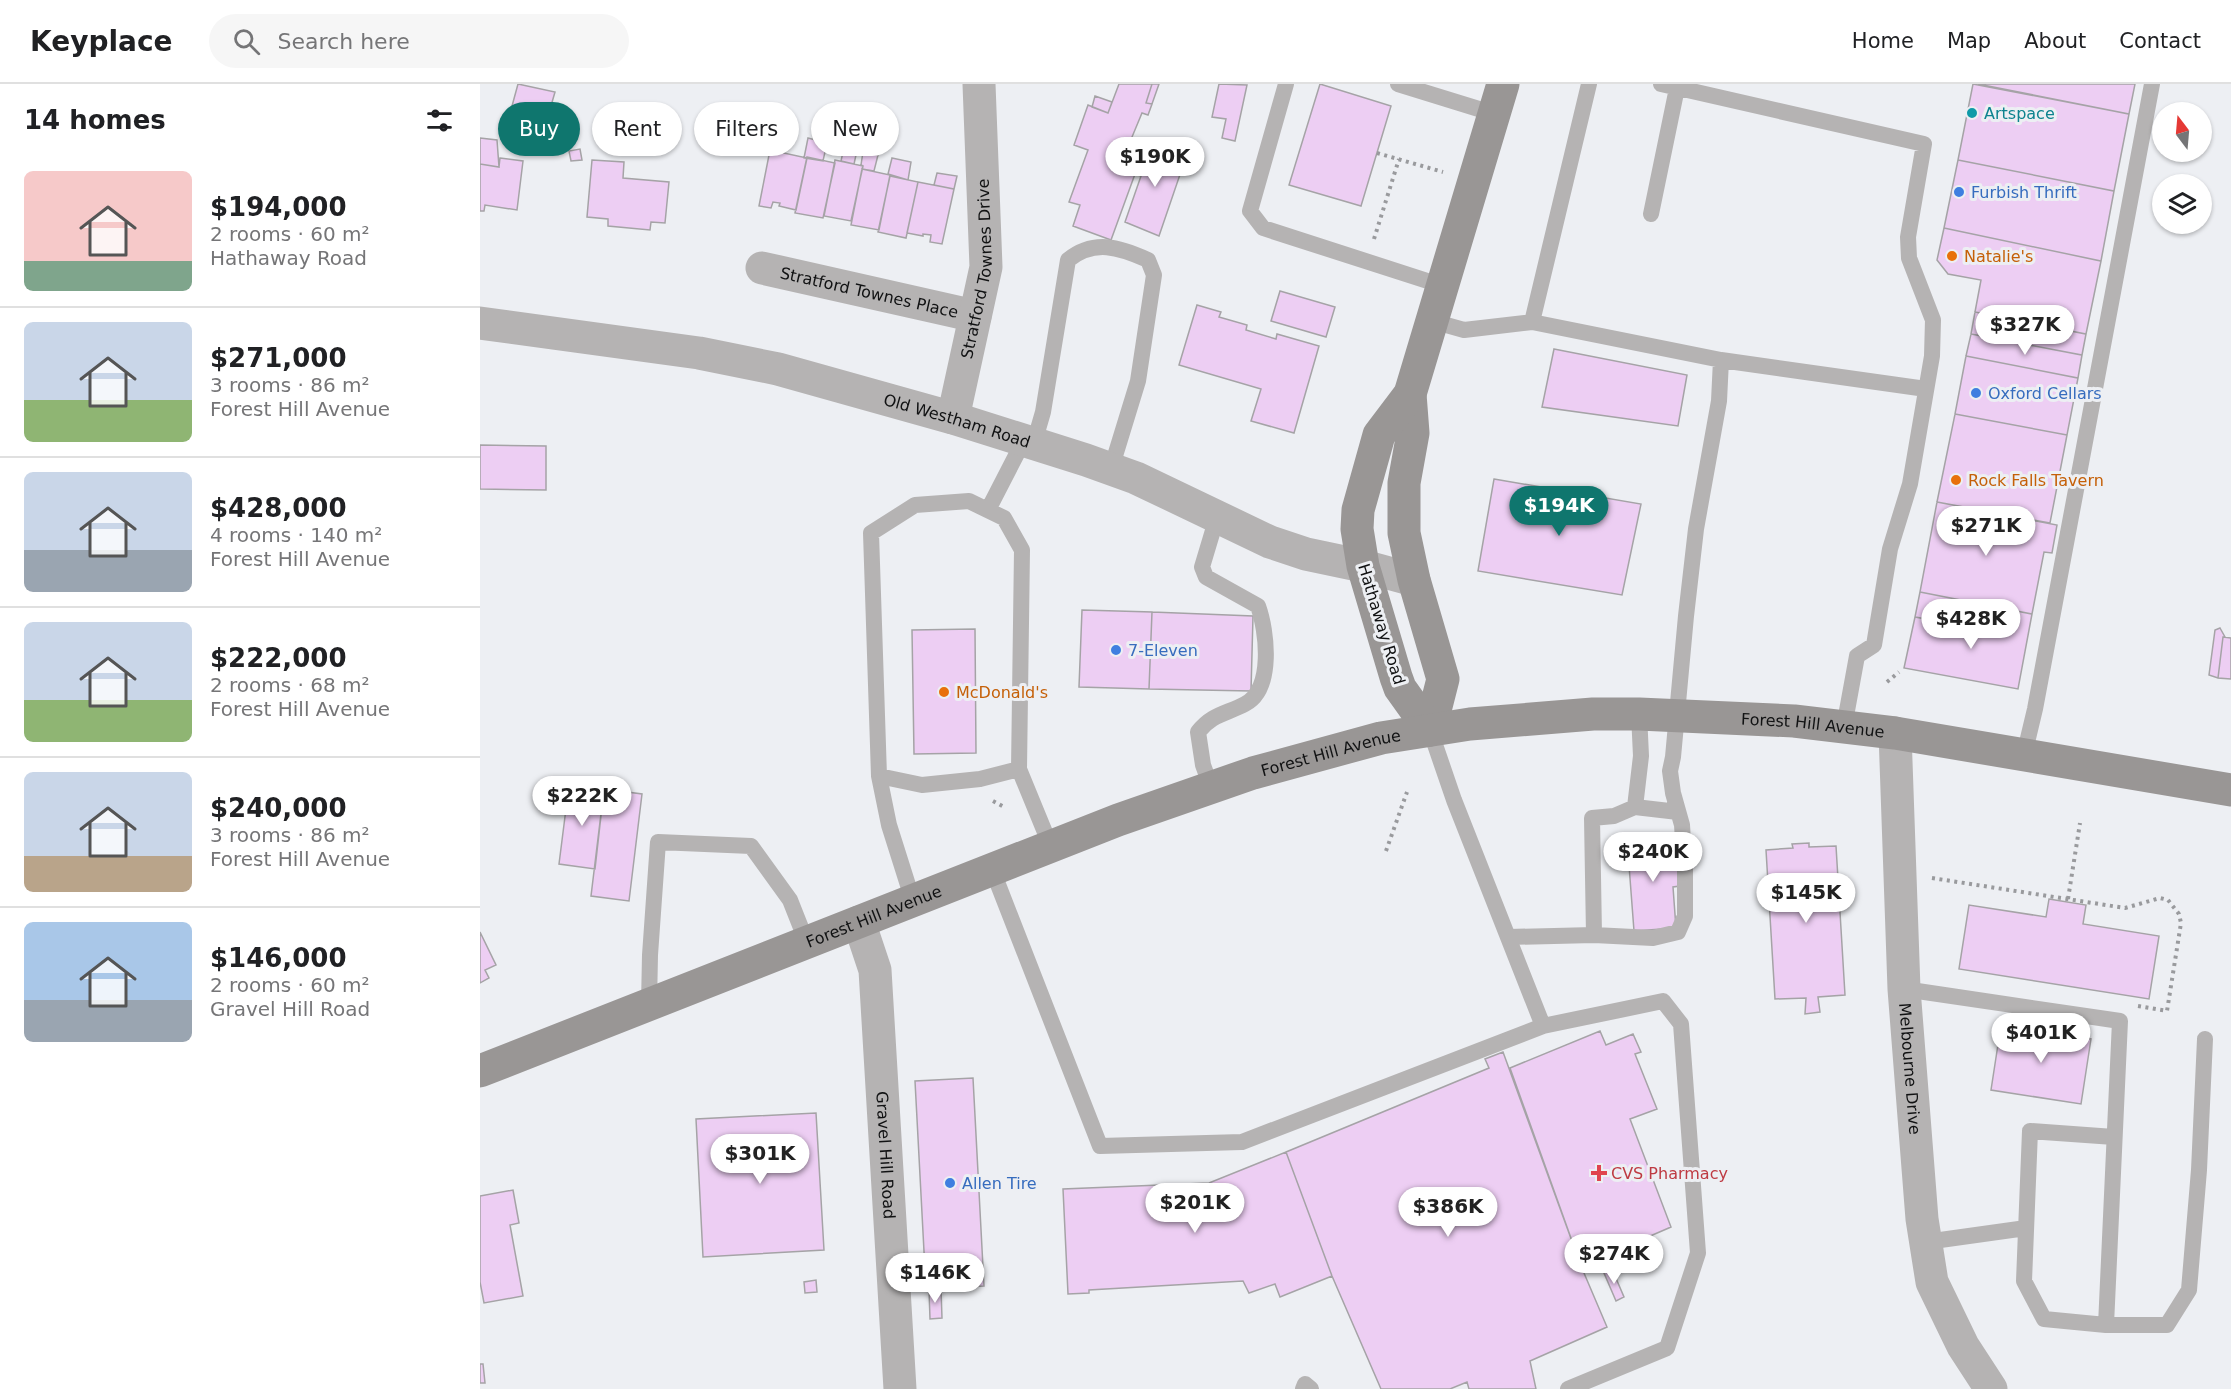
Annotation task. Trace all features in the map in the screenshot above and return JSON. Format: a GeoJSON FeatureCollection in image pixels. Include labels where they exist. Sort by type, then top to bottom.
{"type":"FeatureCollection","features":[{"type":"Feature","properties":{"kind":"main road","name":"Hathaway Road"},"geometry":{"type":"LineString","coordinates":[[1430,730],[1400,688],[1363,566],[1357,529],[1358,510],[1379,435],[1410,394],[1499,99]]}},
{"type":"Feature","properties":{"kind":"main road","name":"Hathaway Road"},"geometry":{"type":"LineString","coordinates":[[1410,394],[1413,433],[1404,483],[1404,533],[1414,580],[1443,679],[1430,730]]}},
{"type":"Feature","properties":{"kind":"main road","name":"Forest Hill Avenue"},"geometry":{"type":"LineString","coordinates":[[480,1071],[992,869],[1211,787],[1365,741],[1430,730],[1535,718],[1639,714],[1783,720],[1895,733],[2231,790]]}},
{"type":"Feature","properties":{"kind":"street","name":"Stratford Townes Drive"},"geometry":{"type":"LineString","coordinates":[[953,418],[986,267],[979,84]]}},
{"type":"Feature","properties":{"kind":"street","name":"Stratford Townes Place"},"geometry":{"type":"LineString","coordinates":[[762,268],[975,316]]}},
{"type":"Feature","properties":{"kind":"street","name":"Old Westham Road"},"geometry":{"type":"LineString","coordinates":[[480,323],[699,353],[778,369],[953,418],[1111,469],[1136,478],[1270,542],[1306,554],[1414,580]]}},
{"type":"Feature","properties":{"kind":"street","name":"Melbourne Drive"},"geometry":{"type":"LineString","coordinates":[[1895,733],[1904,989],[1922,1219],[1932,1282],[1964,1346],[1991,1389]]}},
{"type":"Feature","properties":{"kind":"street","name":"Gravel Hill Road"},"geometry":{"type":"LineString","coordinates":[[859,922],[875,970],[900,1389]]}},
{"type":"Feature","properties":{"kind":"lane"},"geometry":{"type":"LineString","coordinates":[[1286,84],[1250,211],[1263,228],[1443,286]]}},
{"type":"Feature","properties":{"kind":"lane"},"geometry":{"type":"LineString","coordinates":[[1398,84],[1499,99]]}},
{"type":"Feature","properties":{"kind":"lane"},"geometry":{"type":"LineString","coordinates":[[1532,322],[1589,84]]}},
{"type":"Feature","properties":{"kind":"lane"},"geometry":{"type":"LineString","coordinates":[[2024,755],[2035,709],[2152,84]]}},
{"type":"Feature","properties":{"kind":"lane"},"geometry":{"type":"LineString","coordinates":[[1650,214],[1669,86],[1924,144],[1908,237],[1909,258],[1933,320],[1932,356],[1910,484],[1890,549],[1874,645],[1857,656],[1844,727]]}},
{"type":"Feature","properties":{"kind":"lane"},"geometry":{"type":"LineString","coordinates":[[988,510],[1029,442],[1043,412],[1068,260],[1081,249],[1102,246],[1131,252],[1148,260],[1154,275],[1138,381],[1111,469]]}},
{"type":"Feature","properties":{"kind":"lane"},"geometry":{"type":"LineString","coordinates":[[1432,321],[1464,330],[1532,322],[1721,360],[1926,389]]}},
{"type":"Feature","properties":{"kind":"lane"},"geometry":{"type":"LineString","coordinates":[[1509,937],[1594,935],[1653,938],[1678,932],[1685,916],[1682,825],[1673,793],[1670,771],[1696,529],[1719,401],[1721,360]]}},
{"type":"Feature","properties":{"kind":"lane"},"geometry":{"type":"LineString","coordinates":[[913,901],[889,825],[879,777],[871,533],[915,505],[969,501],[1004,518],[1022,550],[1020,769],[1051,847]]}},
{"type":"Feature","properties":{"kind":"lane"},"geometry":{"type":"LineString","coordinates":[[1211,787],[1203,765],[1198,732],[1204,724],[1220,714],[1247,704],[1258,691],[1265,673],[1264,624],[1258,606],[1206,577],[1202,567],[1217,517]]}},
{"type":"Feature","properties":{"kind":"lane"},"geometry":{"type":"LineString","coordinates":[[1635,807],[1641,756],[1639,714]]}},
{"type":"Feature","properties":{"kind":"lane"},"geometry":{"type":"LineString","coordinates":[[1430,730],[1454,800],[1543,1026]]}},
{"type":"Feature","properties":{"kind":"lane"},"geometry":{"type":"LineString","coordinates":[[879,777],[922,785],[980,778],[1020,769]]}},
{"type":"Feature","properties":{"kind":"lane"},"geometry":{"type":"LineString","coordinates":[[1594,935],[1592,818],[1614,816],[1635,807],[1678,812]]}},
{"type":"Feature","properties":{"kind":"lane"},"geometry":{"type":"LineString","coordinates":[[649,1004],[658,842],[751,846],[790,900],[807,942]]}},
{"type":"Feature","properties":{"kind":"lane"},"geometry":{"type":"LineString","coordinates":[[992,869],[1100,1146],[1242,1142],[1543,1026],[1662,1000],[1681,1024],[1698,1253],[1667,1348],[1568,1389]]}},
{"type":"Feature","properties":{"kind":"lane"},"geometry":{"type":"LineString","coordinates":[[1904,989],[2120,1021],[2106,1325]]}},
{"type":"Feature","properties":{"kind":"lane"},"geometry":{"type":"LineString","coordinates":[[2114,1137],[2030,1131],[2024,1281],[2044,1319],[2106,1325],[2168,1325],[2189,1290],[2199,1170],[2205,1039]]}},
{"type":"Feature","properties":{"kind":"lane"},"geometry":{"type":"LineString","coordinates":[[1926,1242],[2026,1228]]}},
{"type":"Feature","properties":{"kind":"lane"},"geometry":{"type":"LineString","coordinates":[[1303,1389],[1305,1384],[1311,1389]]}},
{"type":"Feature","properties":{"kind":"path"},"geometry":{"type":"LineString","coordinates":[[1377,153],[1474,182]]}},
{"type":"Feature","properties":{"kind":"path"},"geometry":{"type":"LineString","coordinates":[[1366,261],[1399,159]]}},
{"type":"Feature","properties":{"kind":"path"},"geometry":{"type":"LineString","coordinates":[[1887,682],[1899,672]]}},
{"type":"Feature","properties":{"kind":"path"},"geometry":{"type":"LineString","coordinates":[[1386,851],[1407,792]]}},
{"type":"Feature","properties":{"kind":"path"},"geometry":{"type":"LineString","coordinates":[[2068,899],[2080,824]]}},
{"type":"Feature","properties":{"kind":"path"},"geometry":{"type":"LineString","coordinates":[[1899,873],[2125,908],[2160,898],[2168,900],[2175,906],[2181,923],[2167,1011],[2133,1005]]}},
{"type":"Feature","properties":{"kind":"building"},"geometry":{"type":"Polygon","coordinates":[[[518,84],[555,92],[552,102],[513,102],[518,84]]]}},
{"type":"Feature","properties":{"kind":"building"},"geometry":{"type":"Polygon","coordinates":[[[1119,84],[1152,84],[1146,103],[1152,104],[1148,115],[1142,113],[1132,137],[1143,141],[1131,173],[1135,174],[1111,240],[1073,226],[1080,205],[1069,202],[1088,150],[1074,145],[1088,105],[1108,113],[1119,84]]]}},
{"type":"Feature","properties":{"kind":"building"},"geometry":{"type":"Polygon","coordinates":[[[1152,84],[1159,84],[1152,104],[1146,103],[1152,84]]]}},
{"type":"Feature","properties":{"kind":"building"},"geometry":{"type":"Polygon","coordinates":[[[1219,84],[1247,85],[1235,141],[1222,138],[1226,119],[1212,117],[1219,84]]]}},
{"type":"Feature","properties":{"kind":"building"},"geometry":{"type":"Polygon","coordinates":[[[1320,84],[1391,106],[1361,206],[1289,185],[1320,84]]]}},
{"type":"Feature","properties":{"kind":"building"},"geometry":{"type":"Polygon","coordinates":[[[1973,84],[2129,114],[2114,191],[1958,160],[1973,84]]]}},
{"type":"Feature","properties":{"kind":"building"},"geometry":{"type":"Polygon","coordinates":[[[1978,84],[2135,84],[2129,114],[1978,84]]]}},
{"type":"Feature","properties":{"kind":"building"},"geometry":{"type":"Polygon","coordinates":[[[1095,96],[1112,102],[1108,113],[1092,107],[1095,96]]]}},
{"type":"Feature","properties":{"kind":"building"},"geometry":{"type":"Polygon","coordinates":[[[480,138],[497,140],[499,167],[480,164],[480,138]]]}},
{"type":"Feature","properties":{"kind":"building"},"geometry":{"type":"Polygon","coordinates":[[[808,138],[811,139],[811,156],[824,156],[823,161],[804,158],[808,138]]]}},
{"type":"Feature","properties":{"kind":"building"},"geometry":{"type":"Polygon","coordinates":[[[1153,142],[1187,154],[1159,236],[1125,222],[1141,176],[1131,173],[1135,163],[1145,166],[1153,142]]]}},
{"type":"Feature","properties":{"kind":"building"},"geometry":{"type":"Polygon","coordinates":[[[580,149],[582,160],[571,161],[570,156],[580,156],[580,149]]]}},
{"type":"Feature","properties":{"kind":"building"},"geometry":{"type":"Polygon","coordinates":[[[769,156],[807,158],[796,210],[779,206],[780,203],[773,202],[771,208],[759,206],[769,156]]]}},
{"type":"Feature","properties":{"kind":"building"},"geometry":{"type":"Polygon","coordinates":[[[842,156],[856,156],[854,164],[841,161],[842,156]]]}},
{"type":"Feature","properties":{"kind":"building"},"geometry":{"type":"Polygon","coordinates":[[[862,156],[878,156],[874,171],[862,169],[862,156]]]}},
{"type":"Feature","properties":{"kind":"building"},"geometry":{"type":"Polygon","coordinates":[[[807,157],[835,163],[823,218],[795,213],[807,157]]]}},
{"type":"Feature","properties":{"kind":"building"},"geometry":{"type":"Polygon","coordinates":[[[500,158],[523,161],[517,210],[485,205],[484,211],[480,211],[480,164],[499,167],[500,158]]]}},
{"type":"Feature","properties":{"kind":"building"},"geometry":{"type":"Polygon","coordinates":[[[892,158],[911,162],[908,180],[888,174],[892,158]]]}},
{"type":"Feature","properties":{"kind":"building"},"geometry":{"type":"Polygon","coordinates":[[[592,160],[624,162],[623,178],[669,182],[665,223],[651,222],[650,230],[608,226],[608,219],[587,217],[592,160]]]}},
{"type":"Feature","properties":{"kind":"building"},"geometry":{"type":"Polygon","coordinates":[[[835,160],[863,166],[851,221],[824,216],[835,160]]]}},
{"type":"Feature","properties":{"kind":"building"},"geometry":{"type":"Polygon","coordinates":[[[1958,160],[2114,191],[2101,261],[1944,228],[1958,160]]]}},
{"type":"Feature","properties":{"kind":"building"},"geometry":{"type":"Polygon","coordinates":[[[862,169],[890,175],[879,230],[851,225],[862,169]]]}},
{"type":"Feature","properties":{"kind":"building"},"geometry":{"type":"Polygon","coordinates":[[[937,173],[957,176],[954,189],[934,185],[937,173]]]}},
{"type":"Feature","properties":{"kind":"building"},"geometry":{"type":"Polygon","coordinates":[[[890,176],[918,182],[906,238],[878,232],[890,176]]]}},
{"type":"Feature","properties":{"kind":"building"},"geometry":{"type":"Polygon","coordinates":[[[918,182],[954,189],[942,244],[930,242],[931,235],[907,233],[918,182]]]}},
{"type":"Feature","properties":{"kind":"building"},"geometry":{"type":"Polygon","coordinates":[[[1944,228],[2101,261],[2086,334],[1975,312],[1981,280],[1948,274],[1937,260],[1944,228]]]}},
{"type":"Feature","properties":{"kind":"building"},"geometry":{"type":"Polygon","coordinates":[[[1280,291],[1335,307],[1326,337],[1271,321],[1280,291]]]}},
{"type":"Feature","properties":{"kind":"building"},"geometry":{"type":"Polygon","coordinates":[[[1197,305],[1221,312],[1219,317],[1247,325],[1246,330],[1276,339],[1277,334],[1319,346],[1294,433],[1251,421],[1261,389],[1179,365],[1197,305]]]}},
{"type":"Feature","properties":{"kind":"building"},"geometry":{"type":"Polygon","coordinates":[[[1975,312],[2086,334],[2082,355],[1971,334],[1975,312]]]}},
{"type":"Feature","properties":{"kind":"building"},"geometry":{"type":"Polygon","coordinates":[[[1971,334],[2082,355],[2078,378],[1966,356],[1971,334]]]}},
{"type":"Feature","properties":{"kind":"building"},"geometry":{"type":"Polygon","coordinates":[[[1554,349],[1687,375],[1678,426],[1542,407],[1554,349]]]}},
{"type":"Feature","properties":{"kind":"building"},"geometry":{"type":"Polygon","coordinates":[[[1966,356],[2078,378],[2067,435],[1955,414],[1966,356]]]}},
{"type":"Feature","properties":{"kind":"building"},"geometry":{"type":"Polygon","coordinates":[[[1955,414],[2067,435],[2050,523],[1937,502],[1955,414]]]}},
{"type":"Feature","properties":{"kind":"building"},"geometry":{"type":"Polygon","coordinates":[[[480,445],[546,446],[546,490],[480,489],[480,445]]]}},
{"type":"Feature","properties":{"kind":"building"},"geometry":{"type":"Polygon","coordinates":[[[1494,479],[1641,504],[1622,595],[1478,571],[1494,479]]]}},
{"type":"Feature","properties":{"kind":"building"},"geometry":{"type":"Polygon","coordinates":[[[1937,502],[2057,525],[2052,553],[2044,552],[2032,614],[1920,592],[1937,502]]]}},
{"type":"Feature","properties":{"kind":"building"},"geometry":{"type":"Polygon","coordinates":[[[1920,592],[2006,609],[2002,634],[1915,617],[1920,592]]]}},
{"type":"Feature","properties":{"kind":"building"},"geometry":{"type":"Polygon","coordinates":[[[2006,609],[2032,614],[2018,689],[1904,668],[1915,617],[2002,634],[2006,609]]]}},
{"type":"Feature","properties":{"kind":"building","name":"7-Eleven"},"geometry":{"type":"Polygon","coordinates":[[[1082,610],[1152,612],[1149,689],[1079,687],[1082,610]]]}},
{"type":"Feature","properties":{"kind":"building","name":"7-Eleven"},"geometry":{"type":"Polygon","coordinates":[[[1152,612],[1253,616],[1251,691],[1149,689],[1152,612]]]}},
{"type":"Feature","properties":{"kind":"building"},"geometry":{"type":"Polygon","coordinates":[[[2220,628],[2225,637],[2223,637],[2218,678],[2209,675],[2215,630],[2220,628]]]}},
{"type":"Feature","properties":{"kind":"building","name":"McDonald's"},"geometry":{"type":"Polygon","coordinates":[[[975,629],[976,753],[914,754],[912,630],[975,629]]]}},
{"type":"Feature","properties":{"kind":"building"},"geometry":{"type":"Polygon","coordinates":[[[2223,637],[2231,638],[2231,679],[2218,678],[2223,637]]]}},
{"type":"Feature","properties":{"kind":"building"},"geometry":{"type":"Polygon","coordinates":[[[569,785],[604,789],[595,869],[559,864],[569,785]]]}},
{"type":"Feature","properties":{"kind":"building"},"geometry":{"type":"Polygon","coordinates":[[[604,789],[642,794],[629,901],[591,896],[604,789]]]}},
{"type":"Feature","properties":{"kind":"building"},"geometry":{"type":"Polygon","coordinates":[[[1670,835],[1673,863],[1678,862],[1680,886],[1673,887],[1676,928],[1634,931],[1627,839],[1670,835]]]}},
{"type":"Feature","properties":{"kind":"building"},"geometry":{"type":"Polygon","coordinates":[[[1809,843],[1809,847],[1836,846],[1845,995],[1818,997],[1820,1012],[1805,1014],[1806,998],[1775,999],[1766,850],[1793,848],[1792,844],[1809,843]]]}},
{"type":"Feature","properties":{"kind":"building"},"geometry":{"type":"Polygon","coordinates":[[[2049,899],[2086,905],[2083,924],[2159,936],[2149,999],[1959,969],[1969,905],[2046,917],[2049,899]]]}},
{"type":"Feature","properties":{"kind":"building"},"geometry":{"type":"Polygon","coordinates":[[[480,932],[496,965],[485,970],[489,978],[480,983],[480,932]]]}},
{"type":"Feature","properties":{"kind":"building"},"geometry":{"type":"Polygon","coordinates":[[[2001,1025],[2091,1039],[2081,1104],[1991,1090],[2001,1025]]]}},
{"type":"Feature","properties":{"kind":"building","name":"CVS Pharmacy"},"geometry":{"type":"Polygon","coordinates":[[[1600,1031],[1606,1045],[1633,1034],[1641,1052],[1635,1054],[1657,1109],[1630,1119],[1671,1227],[1581,1266],[1510,1068],[1600,1031]]]}},
{"type":"Feature","properties":{"kind":"building"},"geometry":{"type":"Polygon","coordinates":[[[1503,1052],[1581,1266],[1607,1327],[1530,1361],[1536,1389],[1469,1389],[1467,1382],[1450,1389],[1381,1389],[1332,1276],[1286,1152],[1489,1068],[1485,1059],[1503,1052]]]}},
{"type":"Feature","properties":{"kind":"building","name":"Allen Tire"},"geometry":{"type":"Polygon","coordinates":[[[973,1078],[984,1286],[926,1289],[915,1081],[973,1078]]]}},
{"type":"Feature","properties":{"kind":"building"},"geometry":{"type":"Polygon","coordinates":[[[816,1113],[824,1250],[703,1257],[696,1119],[816,1113]]]}},
{"type":"Feature","properties":{"kind":"building"},"geometry":{"type":"Polygon","coordinates":[[[1286,1152],[1332,1276],[1280,1297],[1275,1284],[1249,1293],[1243,1281],[1089,1290],[1089,1293],[1068,1294],[1063,1189],[1209,1183],[1286,1152]]]}},
{"type":"Feature","properties":{"kind":"building"},"geometry":{"type":"Polygon","coordinates":[[[513,1190],[519,1223],[510,1225],[523,1296],[484,1303],[480,1282],[480,1196],[513,1190]]]}},
{"type":"Feature","properties":{"kind":"building"},"geometry":{"type":"Polygon","coordinates":[[[1612,1269],[1624,1297],[1616,1301],[1604,1273],[1612,1269]]]}},
{"type":"Feature","properties":{"kind":"building"},"geometry":{"type":"Polygon","coordinates":[[[816,1280],[817,1292],[805,1293],[804,1282],[816,1280]]]}},
{"type":"Feature","properties":{"kind":"building"},"geometry":{"type":"Polygon","coordinates":[[[941,1289],[942,1318],[930,1319],[929,1290],[941,1289]]]}},
{"type":"Feature","properties":{"kind":"building"},"geometry":{"type":"Polygon","coordinates":[[[480,1364],[483,1364],[485,1383],[480,1383],[480,1364]]]}},
{"type":"Feature","properties":{"kind":"place","name":"Artspace"},"geometry":{"type":"Point","coordinates":[1972,113]}},
{"type":"Feature","properties":{"kind":"place","name":"Furbish Thrift"},"geometry":{"type":"Point","coordinates":[1959,192]}},
{"type":"Feature","properties":{"kind":"place","name":"Natalie's"},"geometry":{"type":"Point","coordinates":[1952,256]}},
{"type":"Feature","properties":{"kind":"place","name":"Oxford Cellars"},"geometry":{"type":"Point","coordinates":[1976,393]}},
{"type":"Feature","properties":{"kind":"place","name":"Rock Falls Tavern"},"geometry":{"type":"Point","coordinates":[1956,480]}},
{"type":"Feature","properties":{"kind":"place","name":"7-Eleven"},"geometry":{"type":"Point","coordinates":[1116,650]}},
{"type":"Feature","properties":{"kind":"place","name":"McDonald's"},"geometry":{"type":"Point","coordinates":[944,692]}},
{"type":"Feature","properties":{"kind":"place","name":"CVS Pharmacy"},"geometry":{"type":"Point","coordinates":[1599,1173]}},
{"type":"Feature","properties":{"kind":"place","name":"Allen Tire"},"geometry":{"type":"Point","coordinates":[950,1183]}}]}
